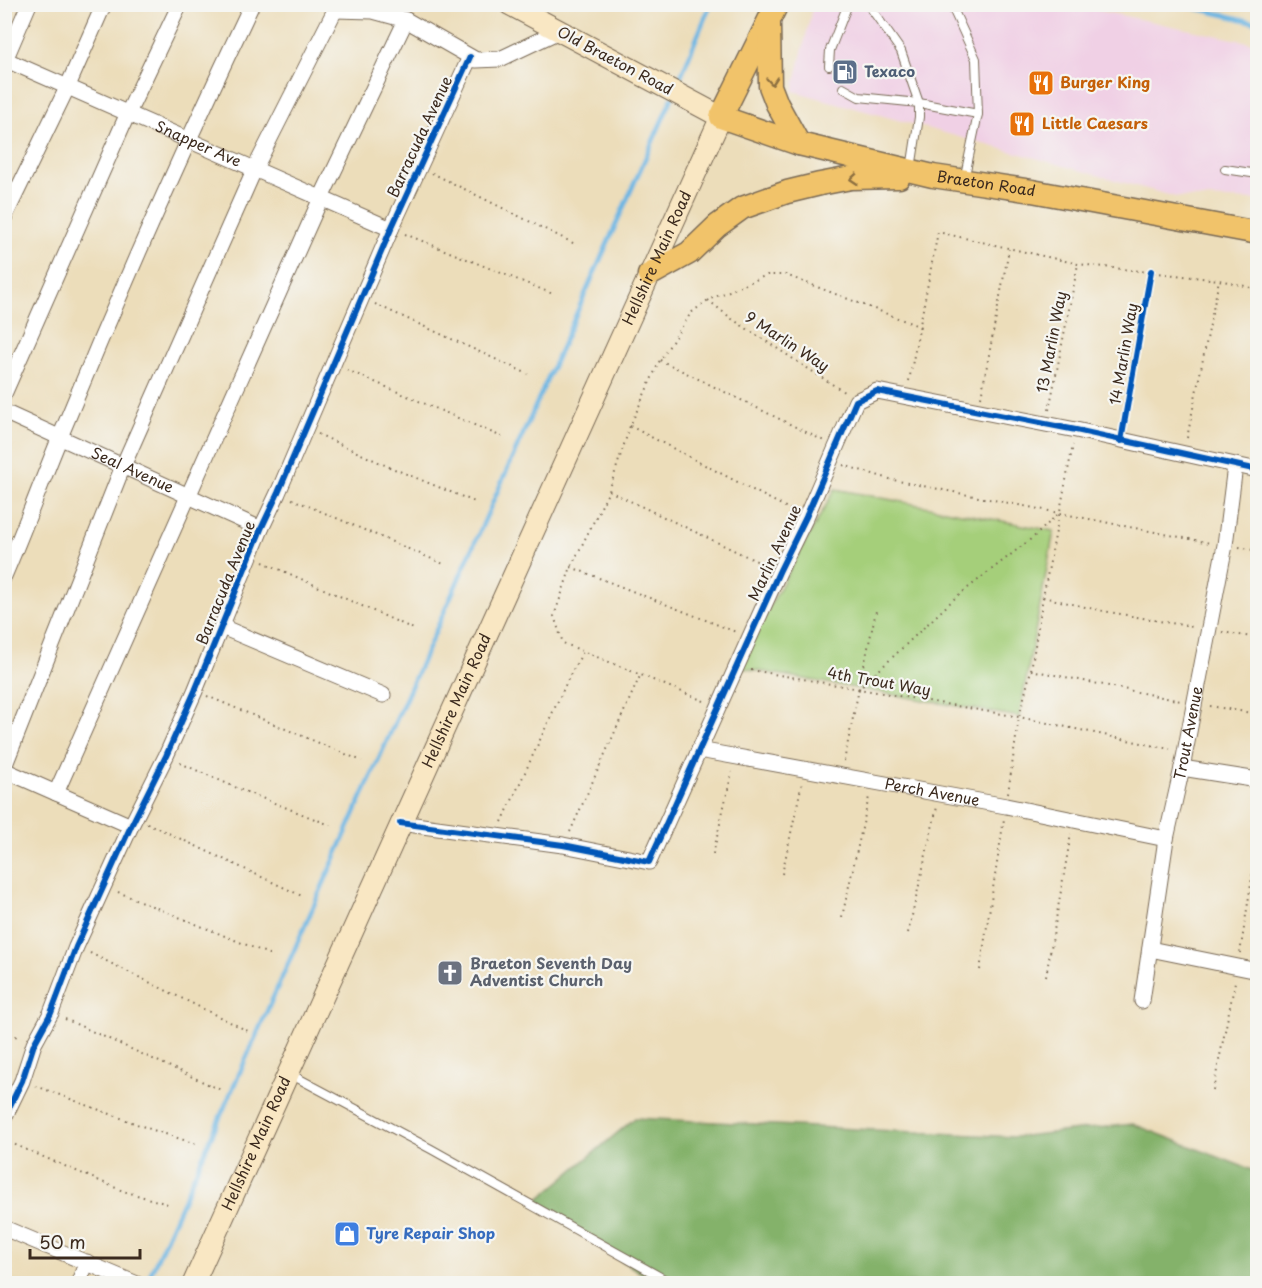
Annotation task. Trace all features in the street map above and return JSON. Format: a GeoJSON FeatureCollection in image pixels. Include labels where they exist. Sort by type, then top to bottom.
{"type":"FeatureCollection","features":[{"type":"Feature","properties":{"kind":"main road","name":"Old Braeton Road"},"geometry":{"type":"LineString","coordinates":[[509,4],[721,117]]}},
{"type":"Feature","properties":{"kind":"main road"},"geometry":{"type":"LineString","coordinates":[[721,117],[773,14]]}},
{"type":"Feature","properties":{"kind":"main road"},"geometry":{"type":"LineString","coordinates":[[773,14],[771,86],[777,104],[800,144]]}},
{"type":"Feature","properties":{"kind":"main road","name":"Braeton Road"},"geometry":{"type":"LineString","coordinates":[[721,117],[800,144],[933,176],[1032,191],[1257,233]]}},
{"type":"Feature","properties":{"kind":"main road","name":"Hellshire Main Road"},"geometry":{"type":"LineString","coordinates":[[194,1284],[400,823],[721,117]]}},
{"type":"Feature","properties":{"kind":"main road"},"geometry":{"type":"LineString","coordinates":[[649,275],[689,253],[717,226],[742,208],[820,184],[851,178],[933,176]]}},
{"type":"Feature","properties":{"kind":"street"},"geometry":{"type":"LineString","coordinates":[[5,59],[29,4]]}},
{"type":"Feature","properties":{"kind":"street"},"geometry":{"type":"LineString","coordinates":[[4,218],[68,88],[104,4]]}},
{"type":"Feature","properties":{"kind":"street"},"geometry":{"type":"LineString","coordinates":[[4,394],[128,113],[180,4]]}},
{"type":"Feature","properties":{"kind":"street"},"geometry":{"type":"LineString","coordinates":[[4,576],[27,525],[60,438],[188,140],[252,4]]}},
{"type":"Feature","properties":{"kind":"street"},"geometry":{"type":"LineString","coordinates":[[134,822],[56,793],[4,768],[123,466],[255,168],[335,7],[373,11],[406,20],[476,60],[500,59],[559,31]]}},
{"type":"Feature","properties":{"kind":"street"},"geometry":{"type":"LineString","coordinates":[[56,793],[321,198],[406,20]]}},
{"type":"Feature","properties":{"kind":"street","name":"Barracuda Avenue"},"geometry":{"type":"LineString","coordinates":[[4,1118],[22,1081],[34,1044],[51,1013],[76,947],[195,692],[249,556],[391,229],[470,57]]}},
{"type":"Feature","properties":{"kind":"street","name":"Snapper Ave"},"geometry":{"type":"LineString","coordinates":[[5,59],[391,229]]}},
{"type":"Feature","properties":{"kind":"street"},"geometry":{"type":"LineString","coordinates":[[856,401],[877,391],[1076,430],[1257,470]]}},
{"type":"Feature","properties":{"kind":"street","name":"Marlin Avenue"},"geometry":{"type":"LineString","coordinates":[[400,823],[563,845],[649,862],[806,517],[856,401]]}},
{"type":"Feature","properties":{"kind":"street","name":"Seal Avenue"},"geometry":{"type":"LineString","coordinates":[[4,412],[261,529]]}},
{"type":"Feature","properties":{"kind":"street","name":"Trout Avenue"},"geometry":{"type":"LineString","coordinates":[[1142,1001],[1166,839],[1225,545],[1235,466]]}},
{"type":"Feature","properties":{"kind":"street"},"geometry":{"type":"LineString","coordinates":[[222,627],[383,695]]}},
{"type":"Feature","properties":{"kind":"street","name":"Perch Avenue"},"geometry":{"type":"LineString","coordinates":[[699,750],[1006,806],[1166,839]]}},
{"type":"Feature","properties":{"kind":"street"},"geometry":{"type":"LineString","coordinates":[[1182,768],[1257,780]]}},
{"type":"Feature","properties":{"kind":"street"},"geometry":{"type":"LineString","coordinates":[[1150,949],[1257,971]]}},
{"type":"Feature","properties":{"kind":"street"},"geometry":{"type":"LineString","coordinates":[[10,1231],[135,1282]]}},
{"type":"Feature","properties":{"kind":"street"},"geometry":{"type":"LineString","coordinates":[[78,1284],[87,1262]]}},
{"type":"Feature","properties":{"kind":"lane"},"geometry":{"type":"LineString","coordinates":[[829,66],[830,50],[848,4]]}},
{"type":"Feature","properties":{"kind":"lane"},"geometry":{"type":"LineString","coordinates":[[868,4],[901,51],[919,103],[919,117],[910,171]]}},
{"type":"Feature","properties":{"kind":"lane"},"geometry":{"type":"LineString","coordinates":[[947,4],[954,11],[976,59],[978,114],[964,181]]}},
{"type":"Feature","properties":{"kind":"lane"},"geometry":{"type":"LineString","coordinates":[[843,88],[859,97],[919,103],[978,114]]}},
{"type":"Feature","properties":{"kind":"lane"},"geometry":{"type":"LineString","coordinates":[[1225,169],[1257,174]]}},
{"type":"Feature","properties":{"kind":"lane"},"geometry":{"type":"LineString","coordinates":[[289,1074],[431,1149],[674,1284]]}},
{"type":"Feature","properties":{"kind":"path"},"geometry":{"type":"LineString","coordinates":[[420,168],[577,245]]}},
{"type":"Feature","properties":{"kind":"path"},"geometry":{"type":"LineString","coordinates":[[391,229],[552,294]]}},
{"type":"Feature","properties":{"kind":"path"},"geometry":{"type":"LineString","coordinates":[[906,396],[938,232],[1078,264],[1219,280],[1257,290]]}},
{"type":"Feature","properties":{"kind":"path"},"geometry":{"type":"LineString","coordinates":[[978,411],[1009,249]]}},
{"type":"Feature","properties":{"kind":"path"},"geometry":{"type":"LineString","coordinates":[[718,707],[564,643],[554,616],[571,567],[609,491],[630,426],[660,360],[691,313],[708,300],[767,275],[786,275],[921,327]]}},
{"type":"Feature","properties":{"kind":"path"},"geometry":{"type":"LineString","coordinates":[[1184,453],[1219,280]]}},
{"type":"Feature","properties":{"kind":"path"},"geometry":{"type":"LineString","coordinates":[[362,299],[528,374]]}},
{"type":"Feature","properties":{"kind":"path"},"geometry":{"type":"LineString","coordinates":[[660,360],[835,446]]}},
{"type":"Feature","properties":{"kind":"path"},"geometry":{"type":"LineString","coordinates":[[334,364],[502,437]]}},
{"type":"Feature","properties":{"kind":"path"},"geometry":{"type":"LineString","coordinates":[[630,426],[806,517]]}},
{"type":"Feature","properties":{"kind":"path"},"geometry":{"type":"LineString","coordinates":[[306,429],[387,466],[475,502]]}},
{"type":"Feature","properties":{"kind":"path"},"geometry":{"type":"LineString","coordinates":[[980,970],[1019,717],[1031,670],[1058,514],[1076,430]]}},
{"type":"Feature","properties":{"kind":"path"},"geometry":{"type":"LineString","coordinates":[[829,461],[893,480],[1199,542],[1257,551]]}},
{"type":"Feature","properties":{"kind":"path"},"geometry":{"type":"LineString","coordinates":[[609,491],[779,572]]}},
{"type":"Feature","properties":{"kind":"path"},"geometry":{"type":"LineString","coordinates":[[278,493],[446,565]]}},
{"type":"Feature","properties":{"kind":"path"},"geometry":{"type":"LineString","coordinates":[[859,689],[955,598],[1036,535],[1058,514]]}},
{"type":"Feature","properties":{"kind":"path"},"geometry":{"type":"LineString","coordinates":[[249,556],[416,630]]}},
{"type":"Feature","properties":{"kind":"path"},"geometry":{"type":"LineString","coordinates":[[571,567],[750,637]]}},
{"type":"Feature","properties":{"kind":"path"},"geometry":{"type":"LineString","coordinates":[[1043,597],[1098,610],[1257,638]]}},
{"type":"Feature","properties":{"kind":"path"},"geometry":{"type":"LineString","coordinates":[[841,775],[876,610]]}},
{"type":"Feature","properties":{"kind":"path"},"geometry":{"type":"LineString","coordinates":[[496,835],[565,685],[583,652]]}},
{"type":"Feature","properties":{"kind":"path"},"geometry":{"type":"LineString","coordinates":[[1031,670],[1257,714]]}},
{"type":"Feature","properties":{"kind":"path"},"geometry":{"type":"LineString","coordinates":[[563,845],[640,676]]}},
{"type":"Feature","properties":{"kind":"path"},"geometry":{"type":"LineString","coordinates":[[195,692],[362,760]]}},
{"type":"Feature","properties":{"kind":"path"},"geometry":{"type":"LineString","coordinates":[[166,756],[335,828]]}},
{"type":"Feature","properties":{"kind":"path"},"geometry":{"type":"LineString","coordinates":[[713,854],[735,756]]}},
{"type":"Feature","properties":{"kind":"path"},"geometry":{"type":"LineString","coordinates":[[782,874],[805,771]]}},
{"type":"Feature","properties":{"kind":"path"},"geometry":{"type":"LineString","coordinates":[[842,917],[872,782]]}},
{"type":"Feature","properties":{"kind":"path"},"geometry":{"type":"LineString","coordinates":[[908,933],[940,795]]}},
{"type":"Feature","properties":{"kind":"path"},"geometry":{"type":"LineString","coordinates":[[1046,976],[1073,819]]}},
{"type":"Feature","properties":{"kind":"path"},"geometry":{"type":"LineString","coordinates":[[134,822],[304,897]]}},
{"type":"Feature","properties":{"kind":"path"},"geometry":{"type":"LineString","coordinates":[[104,887],[271,955]]}},
{"type":"Feature","properties":{"kind":"path"},"geometry":{"type":"LineString","coordinates":[[76,947],[248,1030]]}},
{"type":"Feature","properties":{"kind":"path"},"geometry":{"type":"LineString","coordinates":[[51,1013],[221,1090]]}},
{"type":"Feature","properties":{"kind":"path"},"geometry":{"type":"LineString","coordinates":[[22,1081],[196,1144]]}},
{"type":"Feature","properties":{"kind":"path"},"geometry":{"type":"LineString","coordinates":[[4,1140],[123,1191],[171,1205]]}},
{"type":"Feature","properties":{"kind":"path"},"geometry":{"type":"LineString","coordinates":[[4,1263],[10,1231]]}},
{"type":"Feature","properties":{"kind":"shaded area"},"geometry":{"type":"Polygon","coordinates":[[[813,5],[1073,5],[1257,44],[1257,200],[1176,197],[793,91],[813,5]]]}},
{"type":"Feature","properties":{"kind":"green space"},"geometry":{"type":"Polygon","coordinates":[[[835,489],[1054,531],[1019,717],[736,667],[835,489]]]}},
{"type":"Feature","properties":{"kind":"green space"},"geometry":{"type":"Polygon","coordinates":[[[635,1118],[1015,1137],[1133,1124],[1257,1172],[1257,1283],[656,1283],[534,1203],[635,1118]]]}},
{"type":"Feature","properties":{"kind":"waterway"},"geometry":{"type":"LineString","coordinates":[[676,88],[709,8],[708,4]]}},
{"type":"Feature","properties":{"kind":"waterway"},"geometry":{"type":"LineString","coordinates":[[1178,4],[1258,23]]}},
{"type":"Feature","properties":{"kind":"waterway"},"geometry":{"type":"LineString","coordinates":[[146,1284],[672,98]]}},
{"type":"Feature","properties":{"kind":"cycle path"},"geometry":{"type":"LineString","coordinates":[[4,1118],[22,1081],[34,1044],[51,1013],[76,947],[195,691],[261,529],[391,229],[470,57]]}},
{"type":"Feature","properties":{"kind":"cycle path","name":"14 Marlin Way"},"geometry":{"type":"LineString","coordinates":[[1121,441],[1151,271]]}},
{"type":"Feature","properties":{"kind":"cycle path"},"geometry":{"type":"LineString","coordinates":[[400,823],[563,845],[649,862],[806,517],[856,401],[877,391],[1076,430],[1258,470]]}},
{"type":"Feature","properties":{"kind":"place","name":"Texaco"},"geometry":{"type":"Point","coordinates":[845,72]}},
{"type":"Feature","properties":{"kind":"place","name":"Burger King"},"geometry":{"type":"Point","coordinates":[1041,83]}},
{"type":"Feature","properties":{"kind":"place","name":"Little Caesars"},"geometry":{"type":"Point","coordinates":[1022,124]}},
{"type":"Feature","properties":{"kind":"place","name":"Braeton Seventh Day Adventist Church"},"geometry":{"type":"Point","coordinates":[450,973]}},
{"type":"Feature","properties":{"kind":"place","name":"Tyre Repair Shop"},"geometry":{"type":"Point","coordinates":[347,1234]}}]}
